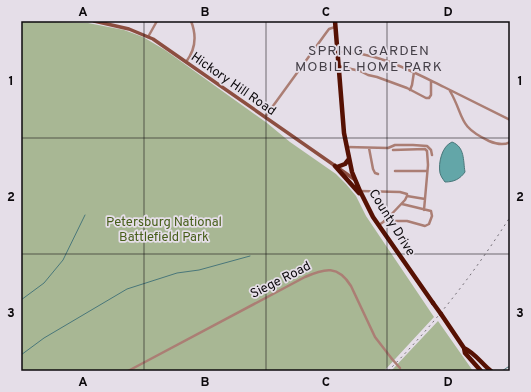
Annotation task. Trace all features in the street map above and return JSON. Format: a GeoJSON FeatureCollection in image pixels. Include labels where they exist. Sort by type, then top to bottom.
{"type":"FeatureCollection","features":[{"type":"Feature","properties":{"kind":"highway","name":"County Drive"},"geometry":{"type":"LineString","coordinates":[[335,21],[342,122],[346,147],[355,179],[363,198],[379,225],[464,348],[465,353],[481,371]]}},
{"type":"Feature","properties":{"kind":"highway"},"geometry":{"type":"LineString","coordinates":[[349,159],[345,164],[336,166],[363,198]]}},
{"type":"Feature","properties":{"kind":"highway","name":"County Drive"},"geometry":{"type":"LineString","coordinates":[[464,348],[470,351],[491,371]]}},
{"type":"Feature","properties":{"kind":"highway"},"geometry":{"type":"LineString","coordinates":[[473,362],[477,371]]}},
{"type":"Feature","properties":{"kind":"street","name":"Hickory Hill Road"},"geometry":{"type":"LineString","coordinates":[[94,21],[129,28],[148,37],[355,179]]}},
{"type":"Feature","properties":{"kind":"street"},"geometry":{"type":"LineString","coordinates":[[148,37],[157,21]]}},
{"type":"Feature","properties":{"kind":"street"},"geometry":{"type":"LineString","coordinates":[[186,62],[193,52],[196,40],[195,31],[191,21]]}},
{"type":"Feature","properties":{"kind":"street"},"geometry":{"type":"LineString","coordinates":[[265,117],[326,33],[335,27]]}},
{"type":"Feature","properties":{"kind":"street"},"geometry":{"type":"LineString","coordinates":[[337,52],[362,54],[386,61],[414,72],[510,120]]}},
{"type":"Feature","properties":{"kind":"street"},"geometry":{"type":"LineString","coordinates":[[338,66],[360,71],[369,76],[377,77],[410,90],[423,97],[429,98],[431,95],[431,80]]}},
{"type":"Feature","properties":{"kind":"street"},"geometry":{"type":"LineString","coordinates":[[410,90],[414,72]]}},
{"type":"Feature","properties":{"kind":"street"},"geometry":{"type":"LineString","coordinates":[[450,90],[463,122],[470,131],[496,144],[510,142]]}},
{"type":"Feature","properties":{"kind":"street"},"geometry":{"type":"LineString","coordinates":[[346,147],[388,148],[395,145],[427,146],[431,150],[432,155]]}},
{"type":"Feature","properties":{"kind":"street"},"geometry":{"type":"LineString","coordinates":[[369,147],[373,169],[378,174]]}},
{"type":"Feature","properties":{"kind":"street"},"geometry":{"type":"LineString","coordinates":[[393,150],[426,150],[428,153],[424,210]]}},
{"type":"Feature","properties":{"kind":"street"},"geometry":{"type":"LineString","coordinates":[[394,172],[427,171]]}},
{"type":"Feature","properties":{"kind":"street"},"geometry":{"type":"LineString","coordinates":[[360,190],[405,192],[407,196],[425,199]]}},
{"type":"Feature","properties":{"kind":"street"},"geometry":{"type":"LineString","coordinates":[[379,225],[402,204],[407,196]]}},
{"type":"Feature","properties":{"kind":"street"},"geometry":{"type":"LineString","coordinates":[[384,222],[406,221],[427,226],[431,222],[432,212],[402,204]]}},
{"type":"Feature","properties":{"kind":"street","name":"Siege Road"},"geometry":{"type":"LineString","coordinates":[[128,371],[305,277],[316,272],[327,270],[337,272],[347,279],[375,337],[403,371]]}},
{"type":"Feature","properties":{"kind":"green space","name":"Petersburg National Battlefield Park"},"geometry":{"type":"Polygon","coordinates":[[[21,21],[88,23],[124,30],[143,37],[165,50],[267,123],[290,142],[336,174],[346,184],[356,196],[366,216],[434,317],[384,371],[21,371],[21,21]]]}},
{"type":"Feature","properties":{"kind":"green space"},"geometry":{"type":"Polygon","coordinates":[[[438,321],[473,371],[391,371],[438,321]]]}},
{"type":"Feature","properties":{"kind":"water"},"geometry":{"type":"Polygon","coordinates":[[[452,142],[459,147],[461,151],[465,172],[456,180],[445,182],[440,173],[440,160],[443,151],[452,142]]]}},
{"type":"Feature","properties":{"kind":"waterway"},"geometry":{"type":"LineString","coordinates":[[21,300],[44,283],[63,260],[85,215]]}},
{"type":"Feature","properties":{"kind":"waterway"},"geometry":{"type":"LineString","coordinates":[[21,355],[44,338],[127,289],[177,273],[199,270],[250,256]]}},
{"type":"Feature","properties":{"kind":"waterway"},"geometry":{"type":"LineString","coordinates":[[502,371],[510,367]]}},
{"type":"Feature","properties":{"kind":"railway"},"geometry":{"type":"LineString","coordinates":[[388,371],[438,317],[483,258],[510,217]]}},
{"type":"Feature","properties":{"kind":"district","name":"SPRING GARDEN MOBILE HOME PARK"},"geometry":{"type":"Point","coordinates":[369,58]}}]}
